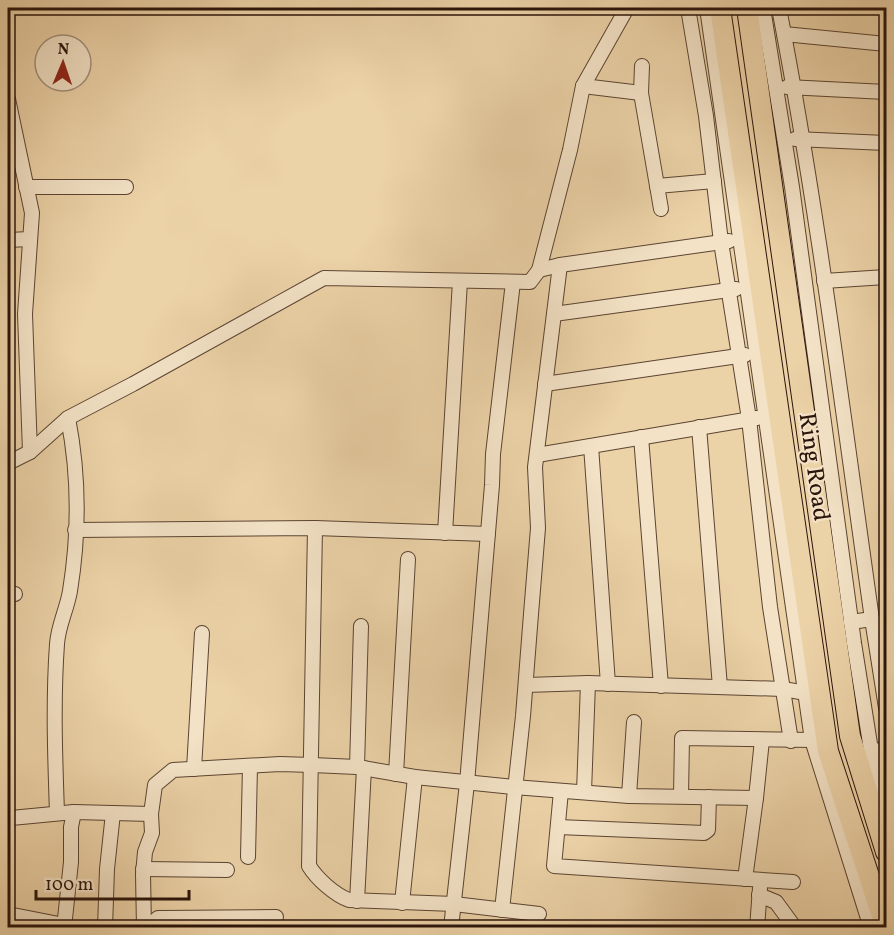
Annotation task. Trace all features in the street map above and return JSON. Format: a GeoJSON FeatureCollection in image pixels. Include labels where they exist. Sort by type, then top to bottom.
{"type":"FeatureCollection","features":[{"type":"Feature","properties":{"kind":"highway","name":"Ring Road"},"geometry":{"type":"LineString","coordinates":[[720,8],[828,751],[886,927]]}},
{"type":"Feature","properties":{"kind":"highway","name":"Ring Road"},"geometry":{"type":"LineString","coordinates":[[747,8],[850,736],[886,852]]}},
{"type":"Feature","properties":{"kind":"street"},"geometry":{"type":"LineString","coordinates":[[8,463],[30,452],[68,418],[324,278],[530,282],[539,270],[544,253],[570,150],[583,86],[627,8]]}},
{"type":"Feature","properties":{"kind":"street"},"geometry":{"type":"LineString","coordinates":[[688,8],[706,116],[721,242],[748,419],[770,607],[791,741]]}},
{"type":"Feature","properties":{"kind":"street"},"geometry":{"type":"LineString","coordinates":[[707,8],[812,740],[871,927]]}},
{"type":"Feature","properties":{"kind":"street"},"geometry":{"type":"LineString","coordinates":[[763,8],[824,414],[851,622],[871,750],[886,804]]}},
{"type":"Feature","properties":{"kind":"street"},"geometry":{"type":"LineString","coordinates":[[779,8],[794,86],[825,281],[886,708]]}},
{"type":"Feature","properties":{"kind":"street"},"geometry":{"type":"LineString","coordinates":[[784,34],[886,44]]}},
{"type":"Feature","properties":{"kind":"street"},"geometry":{"type":"LineString","coordinates":[[642,66],[641,93],[661,209]]}},
{"type":"Feature","properties":{"kind":"street"},"geometry":{"type":"LineString","coordinates":[[583,86],[641,93]]}},
{"type":"Feature","properties":{"kind":"street"},"geometry":{"type":"LineString","coordinates":[[776,88],[794,86],[886,92]]}},
{"type":"Feature","properties":{"kind":"street"},"geometry":{"type":"LineString","coordinates":[[8,99],[14,155],[26,187],[32,213],[25,314],[30,452]]}},
{"type":"Feature","properties":{"kind":"street"},"geometry":{"type":"LineString","coordinates":[[784,138],[886,143]]}},
{"type":"Feature","properties":{"kind":"street"},"geometry":{"type":"LineString","coordinates":[[657,186],[714,181]]}},
{"type":"Feature","properties":{"kind":"street"},"geometry":{"type":"LineString","coordinates":[[26,187],[126,187]]}},
{"type":"Feature","properties":{"kind":"street"},"geometry":{"type":"LineString","coordinates":[[8,240],[30,239]]}},
{"type":"Feature","properties":{"kind":"street"},"geometry":{"type":"LineString","coordinates":[[539,270],[740,239]]}},
{"type":"Feature","properties":{"kind":"street"},"geometry":{"type":"LineString","coordinates":[[544,253],[560,265]]}},
{"type":"Feature","properties":{"kind":"street"},"geometry":{"type":"LineString","coordinates":[[502,910],[526,686],[538,528],[535,467],[560,265]]}},
{"type":"Feature","properties":{"kind":"street"},"geometry":{"type":"LineString","coordinates":[[825,281],[886,277]]}},
{"type":"Feature","properties":{"kind":"street"},"geometry":{"type":"LineString","coordinates":[[446,533],[460,281]]}},
{"type":"Feature","properties":{"kind":"street"},"geometry":{"type":"LineString","coordinates":[[451,927],[467,783],[493,454],[513,282]]}},
{"type":"Feature","properties":{"kind":"street"},"geometry":{"type":"LineString","coordinates":[[554,314],[728,288],[747,289]]}},
{"type":"Feature","properties":{"kind":"street"},"geometry":{"type":"LineString","coordinates":[[546,384],[739,355],[757,356]]}},
{"type":"Feature","properties":{"kind":"street"},"geometry":{"type":"LineString","coordinates":[[824,414],[843,411]]}},
{"type":"Feature","properties":{"kind":"street"},"geometry":{"type":"LineString","coordinates":[[537,455],[765,417]]}},
{"type":"Feature","properties":{"kind":"street"},"geometry":{"type":"LineString","coordinates":[[57,813],[54,732],[57,641],[70,592],[75,530],[76,491],[73,442],[68,418]]}},
{"type":"Feature","properties":{"kind":"street"},"geometry":{"type":"LineString","coordinates":[[699,427],[720,687]]}},
{"type":"Feature","properties":{"kind":"street"},"geometry":{"type":"LineString","coordinates":[[641,437],[661,686]]}},
{"type":"Feature","properties":{"kind":"street"},"geometry":{"type":"LineString","coordinates":[[591,446],[608,684]]}},
{"type":"Feature","properties":{"kind":"street"},"geometry":{"type":"LineString","coordinates":[[833,487],[853,484]]}},
{"type":"Feature","properties":{"kind":"street"},"geometry":{"type":"LineString","coordinates":[[75,530],[315,528],[488,534]]}},
{"type":"Feature","properties":{"kind":"street"},"geometry":{"type":"LineString","coordinates":[[315,528],[309,866],[314,874],[342,898],[357,901],[454,904],[540,914]]}},
{"type":"Feature","properties":{"kind":"street"},"geometry":{"type":"LineString","coordinates":[[396,774],[408,560]]}},
{"type":"Feature","properties":{"kind":"street"},"geometry":{"type":"LineString","coordinates":[[851,622],[872,620]]}},
{"type":"Feature","properties":{"kind":"street"},"geometry":{"type":"LineString","coordinates":[[357,901],[361,768],[361,626]]}},
{"type":"Feature","properties":{"kind":"street"},"geometry":{"type":"LineString","coordinates":[[194,769],[202,633]]}},
{"type":"Feature","properties":{"kind":"street"},"geometry":{"type":"LineString","coordinates":[[526,686],[588,683],[783,689],[806,693]]}},
{"type":"Feature","properties":{"kind":"street"},"geometry":{"type":"LineString","coordinates":[[584,792],[588,683]]}},
{"type":"Feature","properties":{"kind":"street"},"geometry":{"type":"LineString","coordinates":[[629,796],[634,722]]}},
{"type":"Feature","properties":{"kind":"street"},"geometry":{"type":"LineString","coordinates":[[681,796],[682,738],[812,740]]}},
{"type":"Feature","properties":{"kind":"street"},"geometry":{"type":"LineString","coordinates":[[745,879],[762,740]]}},
{"type":"Feature","properties":{"kind":"street"},"geometry":{"type":"LineString","coordinates":[[871,750],[886,751]]}},
{"type":"Feature","properties":{"kind":"street"},"geometry":{"type":"LineString","coordinates":[[146,927],[143,868],[145,852],[152,833],[151,814],[155,785],[173,770],[312,765],[361,768],[467,783],[561,791],[629,796],[756,798]]}},
{"type":"Feature","properties":{"kind":"street"},"geometry":{"type":"LineString","coordinates":[[248,857],[250,766]]}},
{"type":"Feature","properties":{"kind":"street"},"geometry":{"type":"LineString","coordinates":[[402,903],[415,777]]}},
{"type":"Feature","properties":{"kind":"street"},"geometry":{"type":"LineString","coordinates":[[561,791],[554,866],[794,882]]}},
{"type":"Feature","properties":{"kind":"street"},"geometry":{"type":"LineString","coordinates":[[558,827],[704,833],[708,830],[709,797]]}},
{"type":"Feature","properties":{"kind":"street"},"geometry":{"type":"LineString","coordinates":[[8,914],[64,926],[74,812]]}},
{"type":"Feature","properties":{"kind":"street"},"geometry":{"type":"LineString","coordinates":[[8,816],[11,818],[74,812],[151,814]]}},
{"type":"Feature","properties":{"kind":"street"},"geometry":{"type":"LineString","coordinates":[[105,927],[107,869],[113,813]]}},
{"type":"Feature","properties":{"kind":"street"},"geometry":{"type":"LineString","coordinates":[[143,868],[227,870]]}},
{"type":"Feature","properties":{"kind":"street"},"geometry":{"type":"LineString","coordinates":[[750,927],[757,927],[760,880]]}},
{"type":"Feature","properties":{"kind":"street"},"geometry":{"type":"LineString","coordinates":[[759,895],[776,902],[795,927]]}},
{"type":"Feature","properties":{"kind":"street"},"geometry":{"type":"LineString","coordinates":[[146,927],[158,918],[276,917]]}}]}
